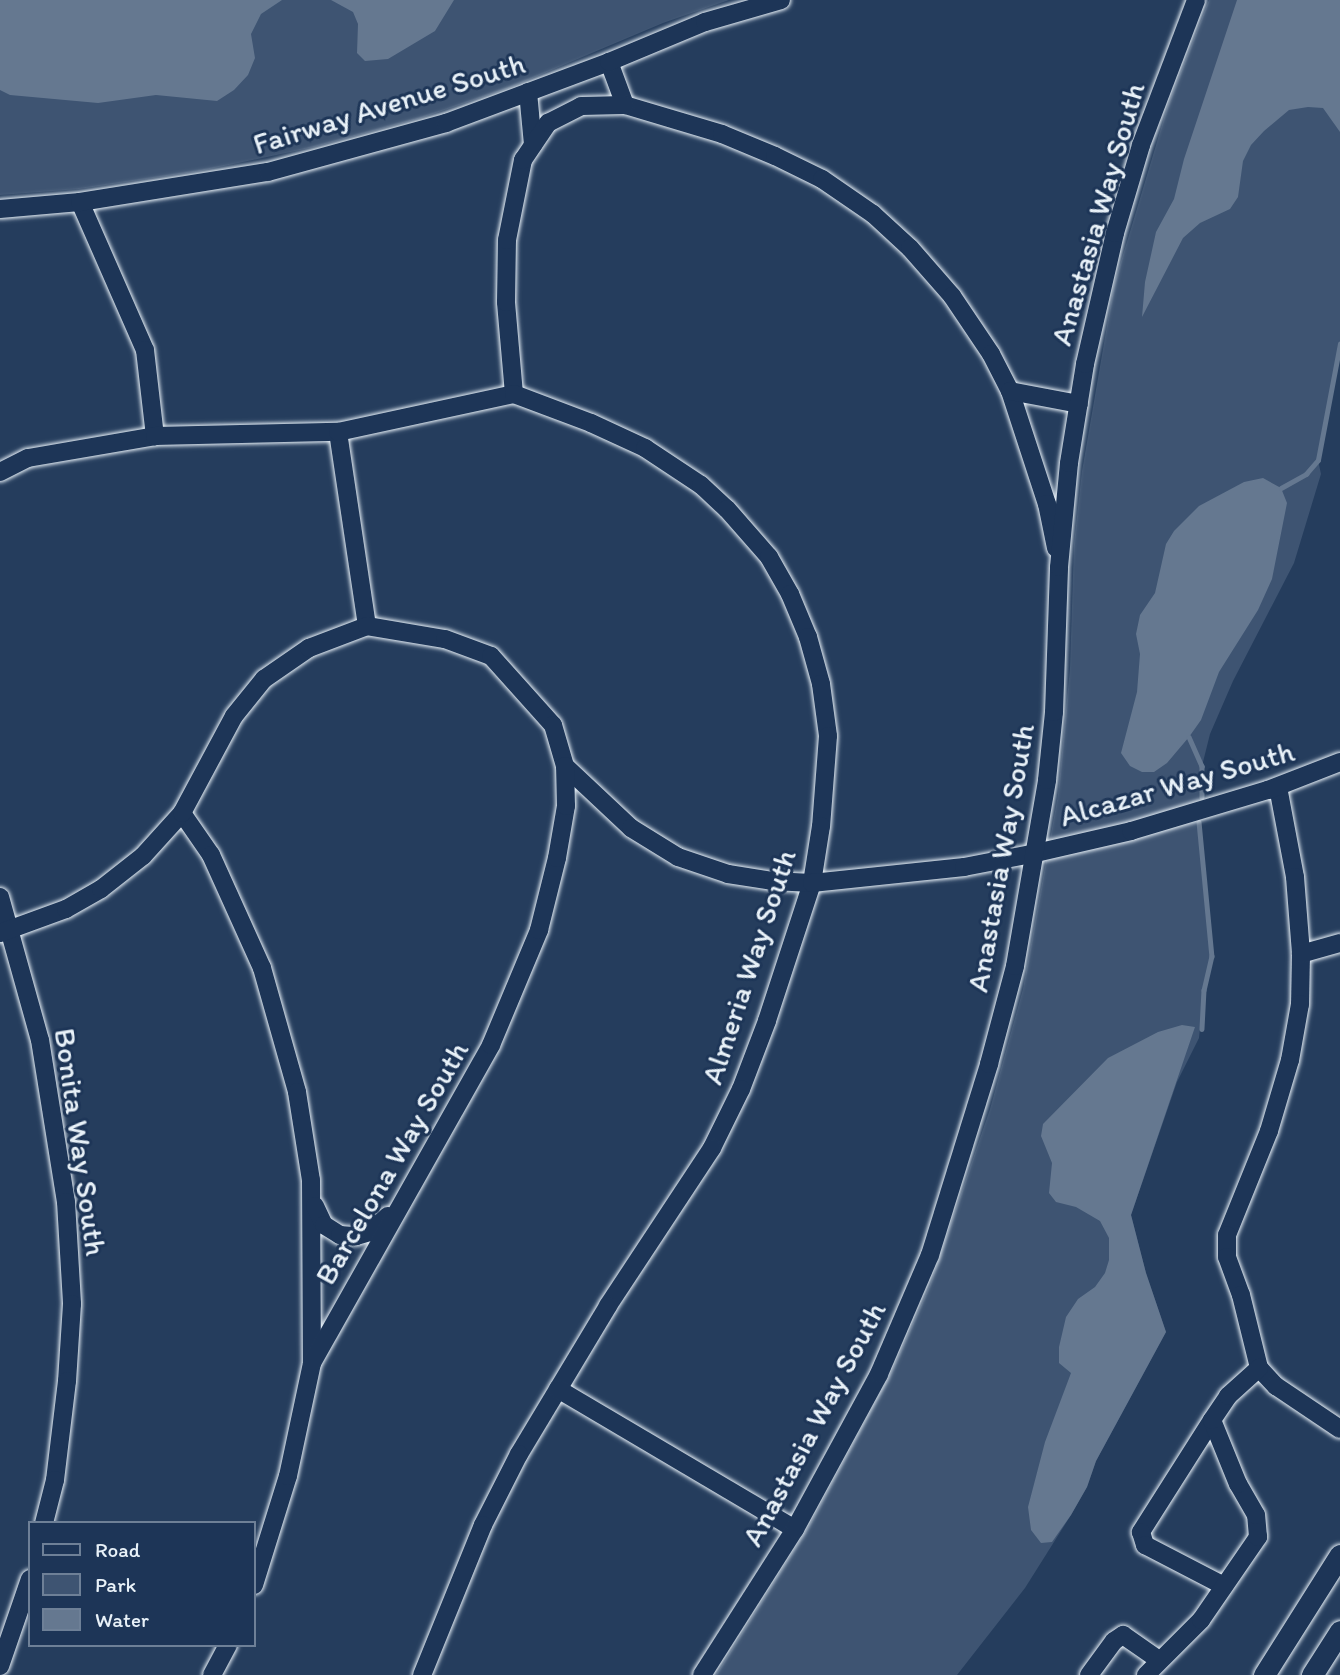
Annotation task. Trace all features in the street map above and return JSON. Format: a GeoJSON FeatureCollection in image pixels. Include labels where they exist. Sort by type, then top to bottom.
{"type":"FeatureCollection","features":[{"type":"Feature","properties":{"kind":"main road"},"geometry":{"type":"LineString","coordinates":[[1264,1675],[1340,1555]]}},
{"type":"Feature","properties":{"kind":"main road"},"geometry":{"type":"LineString","coordinates":[[1312,1675],[1340,1631]]}},
{"type":"Feature","properties":{"kind":"street","name":"Fairway Avenue South"},"geometry":{"type":"LineString","coordinates":[[0,209],[80,202],[268,172],[446,122],[609,62],[705,22],[781,0]]}},
{"type":"Feature","properties":{"kind":"street","name":"Anastasia Way South"},"geometry":{"type":"LineString","coordinates":[[702,1675],[795,1528],[879,1374],[930,1255],[985,1077],[1015,967],[1036,853],[1054,712],[1059,567],[1069,463],[1079,404],[1115,233],[1141,145],[1196,0]]}},
{"type":"Feature","properties":{"kind":"street"},"geometry":{"type":"LineString","coordinates":[[609,62],[625,105]]}},
{"type":"Feature","properties":{"kind":"street"},"geometry":{"type":"LineString","coordinates":[[528,92],[533,145]]}},
{"type":"Feature","properties":{"kind":"street"},"geometry":{"type":"LineString","coordinates":[[0,472],[28,458],[155,436],[338,432],[514,394],[506,302],[507,240],[523,160],[548,123],[581,106],[625,105],[722,134],[822,179],[873,214],[910,248],[952,296],[991,354],[1010,391],[1047,504],[1059,567]]}},
{"type":"Feature","properties":{"kind":"street"},"geometry":{"type":"LineString","coordinates":[[80,202],[145,350],[155,436]]}},
{"type":"Feature","properties":{"kind":"street"},"geometry":{"type":"LineString","coordinates":[[1010,391],[1079,404]]}},
{"type":"Feature","properties":{"kind":"street","name":"Almeria Way South"},"geometry":{"type":"LineString","coordinates":[[422,1675],[483,1525],[519,1454],[608,1306],[712,1148],[741,1089],[767,1021],[812,883],[821,826],[828,736],[821,684],[808,637],[790,594],[769,557],[727,509],[701,485],[646,448],[592,423],[514,394]]}},
{"type":"Feature","properties":{"kind":"street"},"geometry":{"type":"LineString","coordinates":[[338,432],[367,626]]}},
{"type":"Feature","properties":{"kind":"street"},"geometry":{"type":"LineString","coordinates":[[5,932],[66,909],[101,889],[143,856],[182,813],[234,716],[264,679],[309,648],[367,626],[444,639],[491,656],[553,725],[565,766]]}},
{"type":"Feature","properties":{"kind":"street","name":"Alcazar Way South"},"geometry":{"type":"LineString","coordinates":[[565,766],[631,828],[678,857],[728,874],[812,883],[964,867],[1036,853],[1131,831],[1278,787],[1340,762]]}},
{"type":"Feature","properties":{"kind":"street","name":"Barcelona Way South"},"geometry":{"type":"LineString","coordinates":[[256,1579],[288,1476],[312,1363],[491,1045],[539,930],[557,859],[566,806],[565,766]]}},
{"type":"Feature","properties":{"kind":"street"},"geometry":{"type":"LineString","coordinates":[[1278,787],[1295,877],[1301,954],[1300,1004],[1290,1060],[1269,1132],[1227,1235],[1227,1257],[1241,1295],[1252,1349],[1259,1368],[1276,1386],[1340,1429]]}},
{"type":"Feature","properties":{"kind":"street"},"geometry":{"type":"LineString","coordinates":[[182,813],[211,855],[262,968],[296,1092],[312,1199],[312,1363]]}},
{"type":"Feature","properties":{"kind":"street","name":"Bonita Way South"},"geometry":{"type":"LineString","coordinates":[[0,897],[5,932],[40,1040],[66,1202],[72,1304],[67,1381],[55,1480],[45,1521]]}},
{"type":"Feature","properties":{"kind":"street"},"geometry":{"type":"LineString","coordinates":[[1301,954],[1340,943]]}},
{"type":"Feature","properties":{"kind":"street"},"geometry":{"type":"LineString","coordinates":[[312,1199],[324,1225],[340,1235],[356,1236],[370,1232],[396,1210]]}},
{"type":"Feature","properties":{"kind":"street"},"geometry":{"type":"LineString","coordinates":[[1224,1586],[1145,1545],[1141,1532],[1228,1396],[1259,1368]]}},
{"type":"Feature","properties":{"kind":"street"},"geometry":{"type":"LineString","coordinates":[[558,1389],[795,1528]]}},
{"type":"Feature","properties":{"kind":"street"},"geometry":{"type":"LineString","coordinates":[[1146,1675],[1201,1620],[1258,1537],[1255,1515],[1237,1484],[1212,1420]]}},
{"type":"Feature","properties":{"kind":"street"},"geometry":{"type":"LineString","coordinates":[[0,1666],[28,1585]]}},
{"type":"Feature","properties":{"kind":"street"},"geometry":{"type":"LineString","coordinates":[[1089,1675],[1114,1641],[1123,1635],[1159,1660]]}},
{"type":"Feature","properties":{"kind":"street"},"geometry":{"type":"LineString","coordinates":[[212,1675],[227,1647]]}},
{"type":"Feature","properties":{"kind":"green space"},"geometry":{"type":"Polygon","coordinates":[[[0,0],[729,0],[663,23],[509,88],[421,118],[314,147],[200,171],[79,189],[0,195],[0,0]]]}},
{"type":"Feature","properties":{"kind":"green space"},"geometry":{"type":"Polygon","coordinates":[[[1209,0],[1340,0],[1340,344],[1318,460],[1321,474],[1294,563],[1233,681],[1210,734],[1202,766],[1204,788],[1198,832],[1212,956],[1204,991],[1199,1038],[1177,1082],[1131,1215],[1146,1273],[1166,1332],[1096,1461],[1087,1487],[1071,1515],[1025,1588],[957,1675],[716,1675],[809,1526],[891,1373],[930,1285],[990,1109],[1023,989],[1058,795],[1070,668],[1074,544],[1082,471],[1114,285],[1168,105],[1209,0]]]}},
{"type":"Feature","properties":{"kind":"water"},"geometry":{"type":"Polygon","coordinates":[[[0,0],[282,0],[261,14],[251,34],[255,58],[248,75],[234,90],[217,101],[156,95],[98,103],[10,95],[0,90],[0,0]]]}},
{"type":"Feature","properties":{"kind":"water"},"geometry":{"type":"Polygon","coordinates":[[[331,0],[454,0],[435,31],[388,59],[365,61],[357,53],[358,24],[353,12],[331,0]]]}},
{"type":"Feature","properties":{"kind":"water"},"geometry":{"type":"Polygon","coordinates":[[[1237,0],[1340,0],[1340,132],[1323,108],[1308,107],[1289,110],[1264,131],[1251,145],[1243,161],[1238,197],[1230,209],[1200,223],[1183,238],[1142,317],[1145,282],[1156,232],[1174,199],[1184,159],[1237,0]]]}},
{"type":"Feature","properties":{"kind":"water"},"geometry":{"type":"Polygon","coordinates":[[[1263,478],[1281,488],[1287,503],[1272,579],[1258,610],[1219,672],[1201,720],[1167,763],[1154,772],[1142,772],[1130,766],[1121,753],[1137,692],[1140,654],[1136,634],[1140,615],[1155,593],[1166,544],[1174,531],[1199,506],[1244,482],[1263,478]]]}},
{"type":"Feature","properties":{"kind":"water"},"geometry":{"type":"Polygon","coordinates":[[[1182,1025],[1195,1027],[1131,1215],[1146,1273],[1166,1332],[1096,1461],[1087,1487],[1071,1515],[1052,1542],[1041,1543],[1031,1530],[1028,1507],[1045,1442],[1071,1373],[1059,1363],[1059,1347],[1066,1317],[1078,1299],[1095,1287],[1105,1273],[1109,1260],[1109,1238],[1100,1221],[1076,1207],[1056,1202],[1049,1193],[1052,1163],[1041,1136],[1043,1124],[1108,1058],[1158,1032],[1182,1025]]]}},
{"type":"Feature","properties":{"kind":"waterway"},"geometry":{"type":"LineString","coordinates":[[1281,488],[1306,474],[1318,460],[1340,344]]}},
{"type":"Feature","properties":{"kind":"waterway"},"geometry":{"type":"LineString","coordinates":[[1189,737],[1202,766],[1202,797]]}},
{"type":"Feature","properties":{"kind":"waterway"},"geometry":{"type":"LineString","coordinates":[[1199,822],[1212,956],[1204,990],[1202,1029]]}}]}
